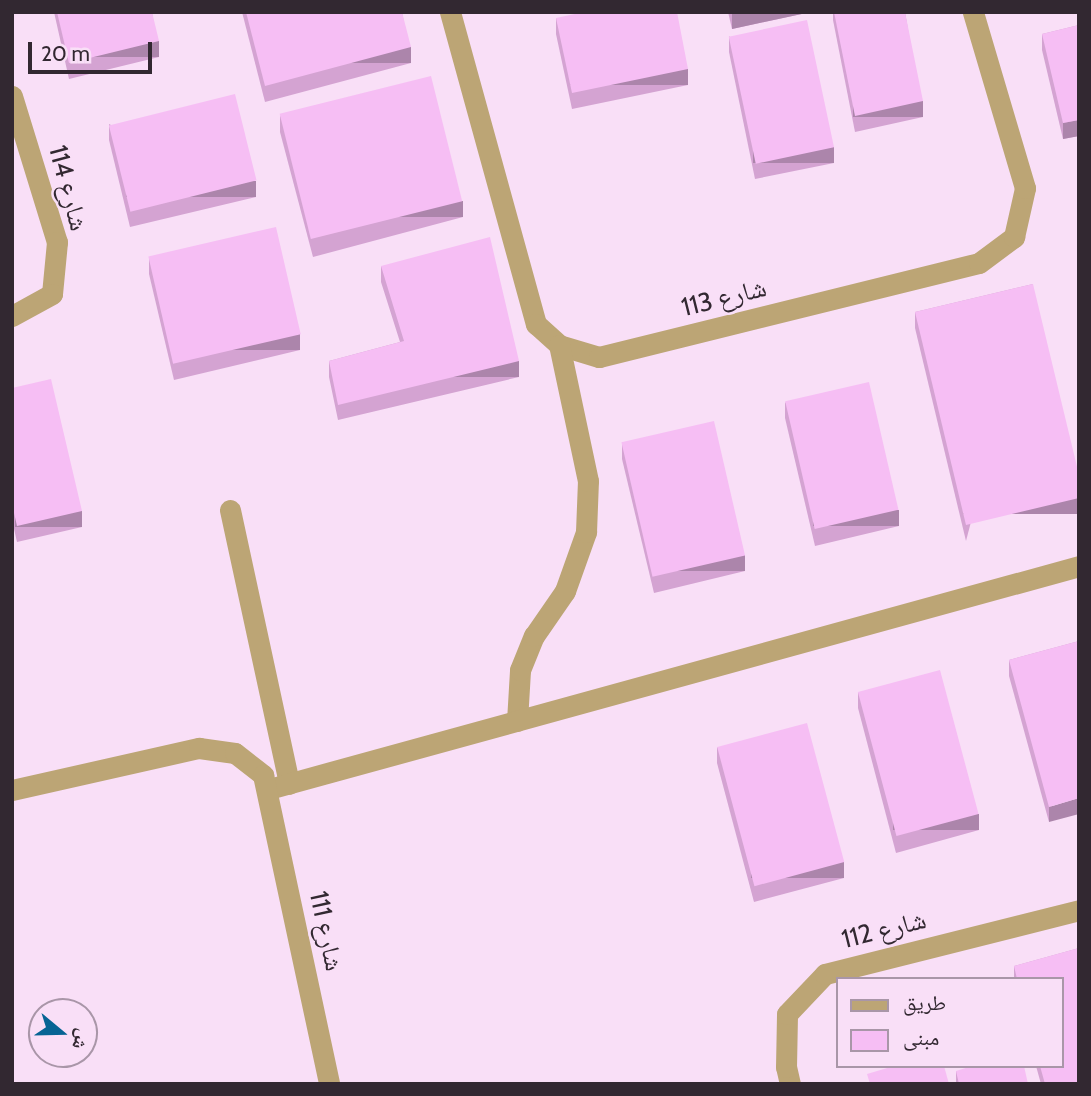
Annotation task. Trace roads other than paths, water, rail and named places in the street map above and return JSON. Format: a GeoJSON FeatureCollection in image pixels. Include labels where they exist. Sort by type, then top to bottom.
{"type":"FeatureCollection","features":[{"type":"Feature","properties":{"kind":"street","name":"شارع 113"},"geometry":{"type":"LineString","coordinates":[[450,12],[536,324],[559,345],[599,357],[979,264],[1014,237],[1025,188],[973,12]]}},
{"type":"Feature","properties":{"kind":"street","name":"شارع 114"},"geometry":{"type":"LineString","coordinates":[[12,96],[57,242],[52,294],[12,316]]}},
{"type":"Feature","properties":{"kind":"street"},"geometry":{"type":"LineString","coordinates":[[517,721],[520,670],[534,636],[565,591],[586,532],[589,481],[559,345]]}},
{"type":"Feature","properties":{"kind":"street","name":"شارع 111"},"geometry":{"type":"LineString","coordinates":[[230,510],[329,1084]]}},
{"type":"Feature","properties":{"kind":"street"},"geometry":{"type":"LineString","coordinates":[[12,790],[199,748],[235,753],[279,786],[1079,566]]}},
{"type":"Feature","properties":{"kind":"street","name":"شارع 112"},"geometry":{"type":"LineString","coordinates":[[790,1084],[786,1067],[787,1014],[825,974],[1079,910]]}}]}
